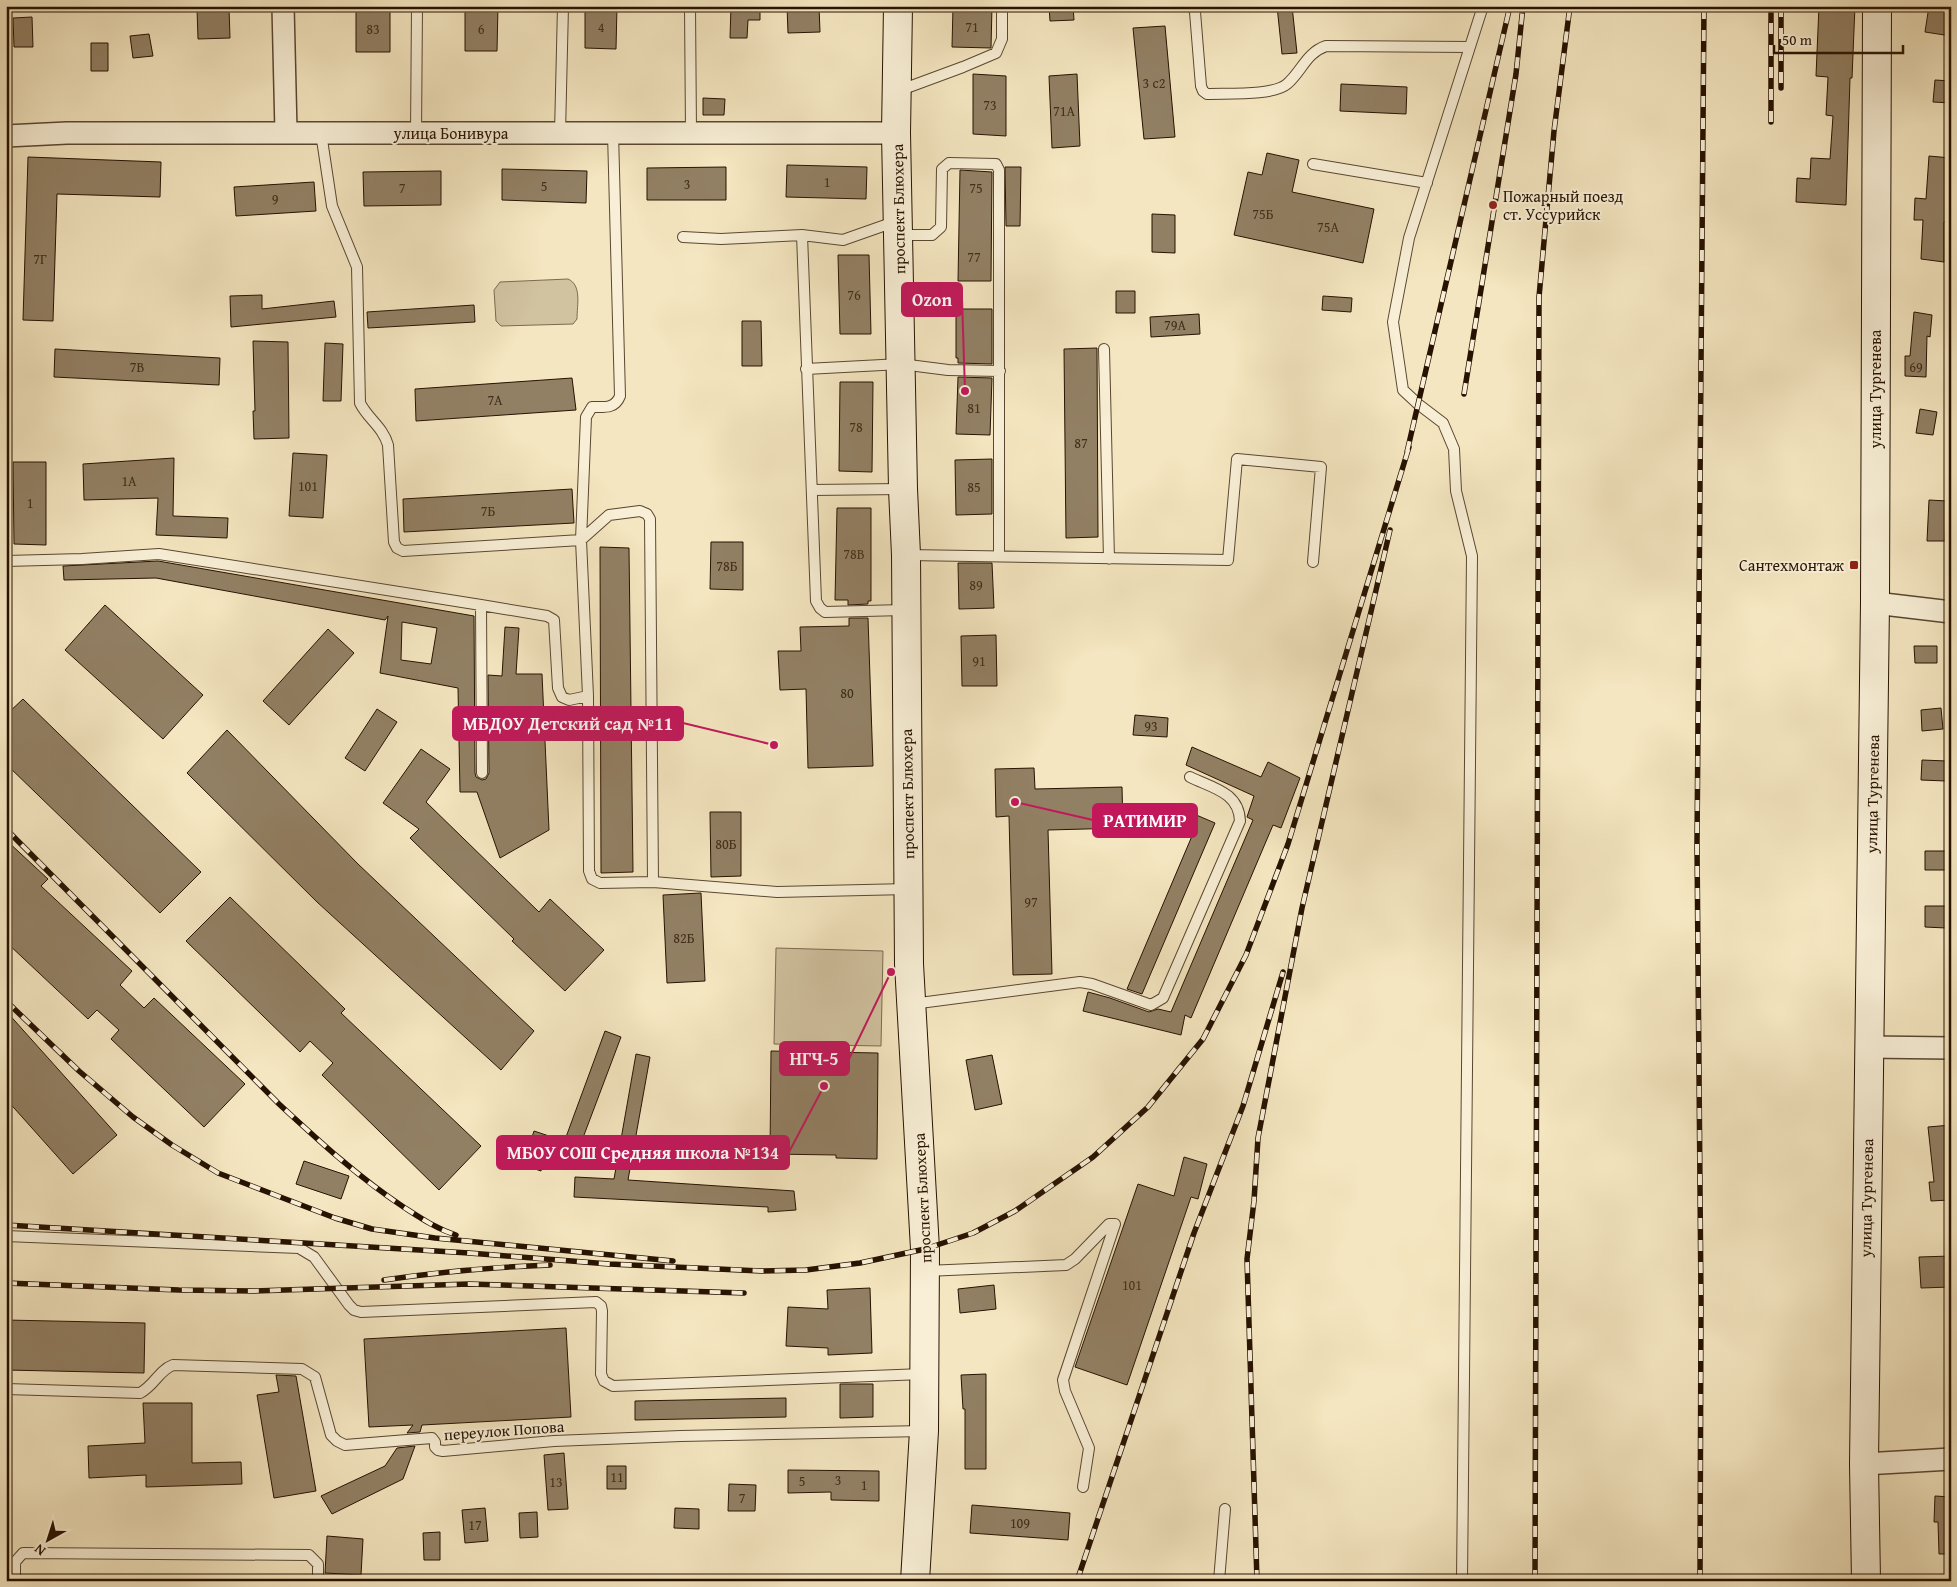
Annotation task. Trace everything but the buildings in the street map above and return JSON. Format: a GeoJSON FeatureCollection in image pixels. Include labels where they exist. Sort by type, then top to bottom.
{"type":"FeatureCollection","features":[{"type":"Feature","properties":{"kind":"street"},"geometry":{"type":"LineString","coordinates":[[283,6],[286,132]]}},
{"type":"Feature","properties":{"kind":"street","name":"проспект Блюхера"},"geometry":{"type":"LineString","coordinates":[[898,6],[896,132],[906,555],[908,889],[925,1271],[924,1431],[915,1581]]}},
{"type":"Feature","properties":{"kind":"street","name":"улица Тургенева"},"geometry":{"type":"LineString","coordinates":[[1866,1581],[1864,1464],[1874,603],[1877,6]]}},
{"type":"Feature","properties":{"kind":"street","name":"улица Бонивура"},"geometry":{"type":"LineString","coordinates":[[15,137],[67,133],[896,132]]}},
{"type":"Feature","properties":{"kind":"street"},"geometry":{"type":"LineString","coordinates":[[6,148],[15,137]]}},
{"type":"Feature","properties":{"kind":"street"},"geometry":{"type":"LineString","coordinates":[[1874,603],[1951,612]]}},
{"type":"Feature","properties":{"kind":"street"},"geometry":{"type":"LineString","coordinates":[[1868,1047],[1951,1048]]}},
{"type":"Feature","properties":{"kind":"street"},"geometry":{"type":"LineString","coordinates":[[1864,1464],[1951,1459]]}},
{"type":"Feature","properties":{"kind":"lane"},"geometry":{"type":"LineString","coordinates":[[416,134],[417,6]]}},
{"type":"Feature","properties":{"kind":"lane"},"geometry":{"type":"LineString","coordinates":[[560,133],[563,6]]}},
{"type":"Feature","properties":{"kind":"lane"},"geometry":{"type":"LineString","coordinates":[[690,6],[691,133]]}},
{"type":"Feature","properties":{"kind":"lane"},"geometry":{"type":"LineString","coordinates":[[897,92],[963,68],[996,53],[1002,39],[1002,6]]}},
{"type":"Feature","properties":{"kind":"lane"},"geometry":{"type":"LineString","coordinates":[[1192,6],[1196,12],[1201,86],[1207,94],[1275,90],[1287,84],[1315,50],[1326,46],[1470,47]]}},
{"type":"Feature","properties":{"kind":"lane"},"geometry":{"type":"LineString","coordinates":[[1462,1581],[1472,556],[1456,492],[1454,449],[1443,423],[1403,390],[1392,322],[1409,238],[1483,6]]}},
{"type":"Feature","properties":{"kind":"lane"},"geometry":{"type":"LineString","coordinates":[[321,133],[332,206],[357,267],[360,403],[364,412],[383,431],[388,445],[394,542],[397,548],[403,551],[581,540],[609,515],[640,511],[647,514],[650,519],[653,882]]}},
{"type":"Feature","properties":{"kind":"lane"},"geometry":{"type":"LineString","coordinates":[[613,133],[620,396],[618,402],[612,406],[592,408],[586,417],[581,540],[588,696],[589,871],[592,879],[600,883],[653,882],[777,892],[908,889]]}},
{"type":"Feature","properties":{"kind":"lane"},"geometry":{"type":"LineString","coordinates":[[683,237],[722,239],[802,235],[843,240],[898,228],[932,235],[941,227],[942,169],[949,163],[996,164],[999,170],[999,556]]}},
{"type":"Feature","properties":{"kind":"lane"},"geometry":{"type":"LineString","coordinates":[[1313,164],[1427,183]]}},
{"type":"Feature","properties":{"kind":"lane"},"geometry":{"type":"LineString","coordinates":[[802,235],[816,601],[820,608],[826,612],[905,610]]}},
{"type":"Feature","properties":{"kind":"lane"},"geometry":{"type":"LineString","coordinates":[[1104,349],[1109,559]]}},
{"type":"Feature","properties":{"kind":"lane"},"geometry":{"type":"LineString","coordinates":[[806,368],[902,364],[948,370],[1000,370]]}},
{"type":"Feature","properties":{"kind":"lane"},"geometry":{"type":"LineString","coordinates":[[906,555],[1228,560],[1237,459],[1321,467],[1313,562]]}},
{"type":"Feature","properties":{"kind":"lane"},"geometry":{"type":"LineString","coordinates":[[812,490],[903,489]]}},
{"type":"Feature","properties":{"kind":"lane"},"geometry":{"type":"LineString","coordinates":[[6,560],[82,559],[159,554],[547,616],[554,620],[558,688],[562,697],[569,700],[588,696]]}},
{"type":"Feature","properties":{"kind":"lane"},"geometry":{"type":"LineString","coordinates":[[481,604],[482,772]]}},
{"type":"Feature","properties":{"kind":"lane"},"geometry":{"type":"LineString","coordinates":[[912,1004],[1080,982],[1092,984],[1151,1004],[1163,998],[1240,821],[1237,805],[1232,798],[1190,778]]}},
{"type":"Feature","properties":{"kind":"lane"},"geometry":{"type":"LineString","coordinates":[[925,1271],[1066,1265],[1075,1259],[1109,1224],[1115,1224],[1063,1380],[1065,1391],[1089,1448],[1083,1487]]}},
{"type":"Feature","properties":{"kind":"lane"},"geometry":{"type":"LineString","coordinates":[[6,1236],[299,1248],[314,1257],[349,1306],[360,1312],[596,1302],[602,1311],[601,1374],[604,1381],[613,1386],[924,1374]]}},
{"type":"Feature","properties":{"kind":"lane","name":"переулок Попова"},"geometry":{"type":"LineString","coordinates":[[6,1388],[140,1393],[150,1387],[164,1368],[173,1365],[302,1369],[315,1378],[330,1435],[337,1441],[345,1445],[432,1438],[435,1442],[435,1447],[438,1450],[444,1451],[564,1441],[924,1431]]}},
{"type":"Feature","properties":{"kind":"lane"},"geometry":{"type":"LineString","coordinates":[[1219,1581],[1225,1509]]}},
{"type":"Feature","properties":{"kind":"lane"},"geometry":{"type":"LineString","coordinates":[[15,1581],[15,1562],[23,1552],[309,1555],[318,1564],[318,1581]]}},
{"type":"Feature","properties":{"kind":"shaded area"},"geometry":{"type":"Polygon","coordinates":[[[568,279],[575,286],[578,296],[577,319],[573,324],[501,326],[496,321],[494,290],[500,282],[568,279]]]}},
{"type":"Feature","properties":{"kind":"shaded area"},"geometry":{"type":"Polygon","coordinates":[[[776,948],[883,951],[881,1046],[774,1044],[776,948]]]}},
{"type":"Feature","properties":{"kind":"railway"},"geometry":{"type":"LineString","coordinates":[[1407,452],[1510,6]]}},
{"type":"Feature","properties":{"kind":"railway"},"geometry":{"type":"LineString","coordinates":[[1464,394],[1516,74],[1523,6]]}},
{"type":"Feature","properties":{"kind":"railway"},"geometry":{"type":"LineString","coordinates":[[1535,1581],[1539,297],[1554,131],[1570,6]]}},
{"type":"Feature","properties":{"kind":"railway"},"geometry":{"type":"LineString","coordinates":[[1700,1581],[1701,1300],[1697,844],[1704,6]]}},
{"type":"Feature","properties":{"kind":"railway"},"geometry":{"type":"LineString","coordinates":[[1771,6],[1771,122]]}},
{"type":"Feature","properties":{"kind":"railway"},"geometry":{"type":"LineString","coordinates":[[1781,6],[1781,88]]}},
{"type":"Feature","properties":{"kind":"railway"},"geometry":{"type":"LineString","coordinates":[[6,1225],[469,1253],[609,1264],[761,1271],[806,1270],[860,1263],[925,1249],[973,1233],[1015,1211],[1093,1157],[1148,1107],[1203,1039],[1246,955],[1288,844],[1409,447]]}},
{"type":"Feature","properties":{"kind":"railway"},"geometry":{"type":"LineString","coordinates":[[1257,1581],[1247,1259],[1254,1201],[1258,1138],[1302,908],[1390,530]]}},
{"type":"Feature","properties":{"kind":"railway"},"geometry":{"type":"LineString","coordinates":[[6,829],[308,1131],[388,1196],[442,1230],[456,1235]]}},
{"type":"Feature","properties":{"kind":"railway"},"geometry":{"type":"LineString","coordinates":[[1077,1581],[1194,1233],[1243,1106],[1283,972]]}},
{"type":"Feature","properties":{"kind":"railway"},"geometry":{"type":"LineString","coordinates":[[6,1001],[79,1071],[133,1117],[172,1145],[218,1173],[335,1218],[372,1229],[435,1238],[673,1261]]}},
{"type":"Feature","properties":{"kind":"railway"},"geometry":{"type":"LineString","coordinates":[[384,1280],[467,1270],[550,1265]]}},
{"type":"Feature","properties":{"kind":"railway"},"geometry":{"type":"LineString","coordinates":[[6,1283],[253,1291],[469,1284],[744,1293]]}},
{"type":"Feature","properties":{"kind":"place","name":"Пожарный поезд ст. Уссурийск"},"geometry":{"type":"Point","coordinates":[1493,205]}},
{"type":"Feature","properties":{"kind":"place","name":"Ozon"},"geometry":{"type":"Point","coordinates":[965,391]}},
{"type":"Feature","properties":{"kind":"place","name":"Сантехмонтаж"},"geometry":{"type":"Point","coordinates":[1854,565]}},
{"type":"Feature","properties":{"kind":"place","name":"МБДОУ Детский сад №11"},"geometry":{"type":"Point","coordinates":[774,745]}},
{"type":"Feature","properties":{"kind":"place","name":"РАТИМИР"},"geometry":{"type":"Point","coordinates":[1015,802]}},
{"type":"Feature","properties":{"kind":"place","name":"НГЧ-5"},"geometry":{"type":"Point","coordinates":[891,972]}},
{"type":"Feature","properties":{"kind":"place","name":"МБОУ СОШ Средняя школа №134"},"geometry":{"type":"Point","coordinates":[824,1086]}}]}
